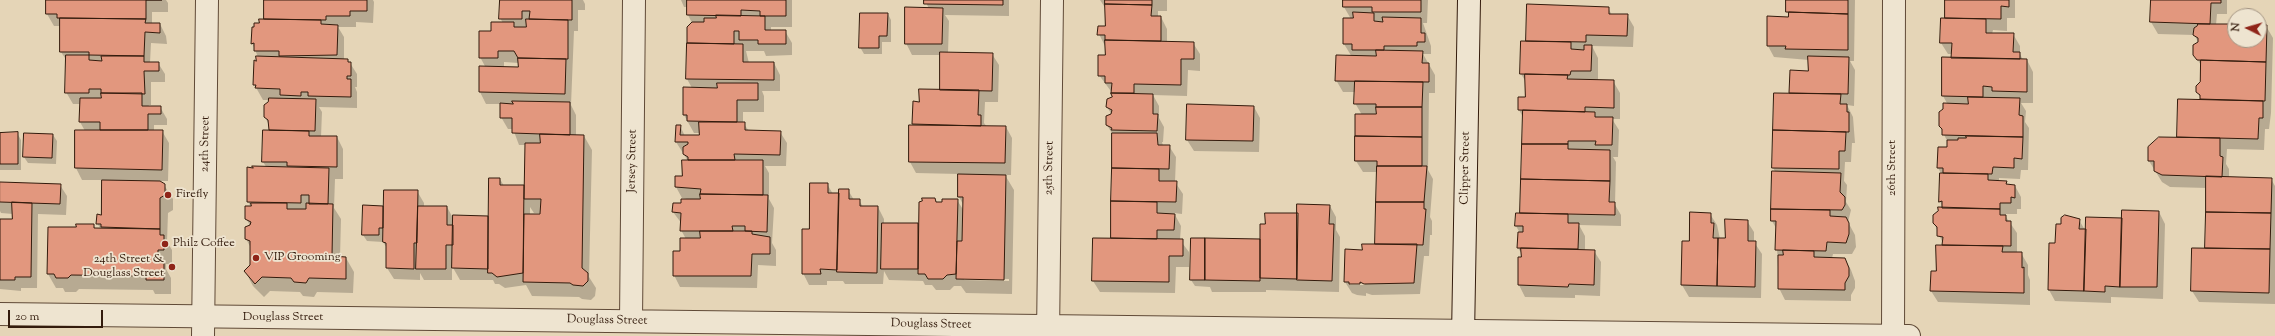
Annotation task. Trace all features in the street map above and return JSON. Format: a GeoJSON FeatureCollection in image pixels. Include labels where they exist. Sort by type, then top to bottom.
{"type":"FeatureCollection","features":[{"type":"Feature","properties":{"kind":"street","name":"24th Street"},"geometry":{"type":"LineString","coordinates":[[204,326],[207,0]]}},
{"type":"Feature","properties":{"kind":"street","name":"Jersey Street"},"geometry":{"type":"LineString","coordinates":[[631,321],[634,0]]}},
{"type":"Feature","properties":{"kind":"street","name":"25th Street"},"geometry":{"type":"LineString","coordinates":[[1048,331],[1052,0]]}},
{"type":"Feature","properties":{"kind":"street","name":"Clipper Street"},"geometry":{"type":"LineString","coordinates":[[1463,334],[1469,0]]}},
{"type":"Feature","properties":{"kind":"street","name":"26th Street"},"geometry":{"type":"LineString","coordinates":[[1893,336],[1894,0]]}},
{"type":"Feature","properties":{"kind":"street","name":"Douglass Street"},"geometry":{"type":"LineString","coordinates":[[0,314],[204,326],[631,321],[1048,331],[1909,336]]}},
{"type":"Feature","properties":{"kind":"building"},"geometry":{"type":"Polygon","coordinates":[[[46,0],[146,0],[146,19],[57,18],[57,14],[46,14],[46,0]]]}},
{"type":"Feature","properties":{"kind":"building"},"geometry":{"type":"Polygon","coordinates":[[[264,0],[367,0],[367,11],[350,11],[350,16],[326,16],[326,20],[264,19],[264,0]]]}},
{"type":"Feature","properties":{"kind":"building"},"geometry":{"type":"Polygon","coordinates":[[[500,0],[572,0],[572,20],[529,19],[530,11],[522,11],[522,19],[499,19],[500,0]]]}},
{"type":"Feature","properties":{"kind":"building"},"geometry":{"type":"Polygon","coordinates":[[[687,0],[786,0],[786,16],[760,16],[760,11],[741,10],[741,16],[687,15],[687,0]]]}},
{"type":"Feature","properties":{"kind":"building"},"geometry":{"type":"Polygon","coordinates":[[[924,0],[1003,0],[1003,5],[924,4],[924,0]]]}},
{"type":"Feature","properties":{"kind":"building"},"geometry":{"type":"Polygon","coordinates":[[[1105,0],[1152,0],[1152,5],[1105,4],[1105,0]]]}},
{"type":"Feature","properties":{"kind":"building"},"geometry":{"type":"Polygon","coordinates":[[[1343,0],[1421,0],[1421,12],[1372,12],[1372,7],[1343,7],[1343,0]]]}},
{"type":"Feature","properties":{"kind":"building"},"geometry":{"type":"Polygon","coordinates":[[[1786,0],[1848,0],[1848,14],[1786,12],[1786,0]]]}},
{"type":"Feature","properties":{"kind":"building"},"geometry":{"type":"Polygon","coordinates":[[[1945,0],[2009,0],[2009,7],[2001,6],[2001,19],[1945,18],[1945,0]]]}},
{"type":"Feature","properties":{"kind":"building"},"geometry":{"type":"Polygon","coordinates":[[[2151,0],[2221,0],[2221,3],[2211,3],[2210,24],[2150,22],[2151,0]]]}},
{"type":"Feature","properties":{"kind":"building"},"geometry":{"type":"Polygon","coordinates":[[[1105,4],[1152,5],[1151,16],[1161,16],[1161,41],[1105,40],[1105,35],[1097,35],[1098,26],[1105,26],[1105,4]]]}},
{"type":"Feature","properties":{"kind":"building"},"geometry":{"type":"Polygon","coordinates":[[[1527,4],[1609,7],[1609,14],[1628,14],[1627,36],[1586,35],[1586,42],[1526,41],[1527,4]]]}},
{"type":"Feature","properties":{"kind":"building"},"geometry":{"type":"Polygon","coordinates":[[[905,7],[943,8],[942,44],[905,44],[905,7]]]}},
{"type":"Feature","properties":{"kind":"building"},"geometry":{"type":"Polygon","coordinates":[[[1353,12],[1374,13],[1374,21],[1383,22],[1382,17],[1421,18],[1421,33],[1425,33],[1425,42],[1417,42],[1417,46],[1384,46],[1384,50],[1352,50],[1352,44],[1343,44],[1343,18],[1353,18],[1353,12]]]}},
{"type":"Feature","properties":{"kind":"building"},"geometry":{"type":"Polygon","coordinates":[[[1789,12],[1848,14],[1848,50],[1785,49],[1786,46],[1767,46],[1767,16],[1788,17],[1789,12]]]}},
{"type":"Feature","properties":{"kind":"building"},"geometry":{"type":"Polygon","coordinates":[[[860,13],[888,13],[887,36],[879,36],[879,48],[859,48],[860,13]]]}},
{"type":"Feature","properties":{"kind":"building"},"geometry":{"type":"Polygon","coordinates":[[[716,15],[765,16],[765,30],[786,30],[786,44],[758,44],[758,40],[739,40],[739,31],[734,31],[734,44],[687,43],[687,27],[692,22],[704,22],[704,18],[716,18],[716,15]]]}},
{"type":"Feature","properties":{"kind":"building"},"geometry":{"type":"Polygon","coordinates":[[[60,18],[146,19],[145,23],[160,23],[160,33],[145,32],[144,56],[89,55],[89,52],[60,52],[60,18]]]}},
{"type":"Feature","properties":{"kind":"building"},"geometry":{"type":"Polygon","coordinates":[[[1941,18],[1986,19],[1986,33],[2014,33],[2013,52],[2020,52],[2020,59],[1951,58],[1952,43],[1940,43],[1941,18]]]}},
{"type":"Feature","properties":{"kind":"building"},"geometry":{"type":"Polygon","coordinates":[[[259,19],[321,20],[321,24],[338,25],[337,55],[279,56],[279,51],[254,51],[254,43],[251,44],[252,27],[254,27],[254,23],[259,23],[259,19]]]}},
{"type":"Feature","properties":{"kind":"building"},"geometry":{"type":"Polygon","coordinates":[[[526,19],[568,20],[568,59],[518,58],[514,51],[498,51],[498,58],[479,58],[479,31],[491,31],[491,22],[514,22],[514,27],[526,27],[526,19]]]}},
{"type":"Feature","properties":{"kind":"building"},"geometry":{"type":"Polygon","coordinates":[[[2198,24],[2227,24],[2227,48],[2266,48],[2266,62],[2197,60],[2193,55],[2193,45],[2198,42],[2198,38],[2193,35],[2194,28],[2198,24]]]}},
{"type":"Feature","properties":{"kind":"building"},"geometry":{"type":"Polygon","coordinates":[[[1105,40],[1194,42],[1194,59],[1181,59],[1181,85],[1134,84],[1134,93],[1111,93],[1112,83],[1105,83],[1105,76],[1098,76],[1098,55],[1105,55],[1105,40]]]}},
{"type":"Feature","properties":{"kind":"building"},"geometry":{"type":"Polygon","coordinates":[[[1521,41],[1571,42],[1571,49],[1584,50],[1584,45],[1592,45],[1591,71],[1571,71],[1570,75],[1520,74],[1521,41]]]}},
{"type":"Feature","properties":{"kind":"building"},"geometry":{"type":"Polygon","coordinates":[[[687,43],[743,44],[743,62],[774,62],[774,80],[686,79],[687,43]]]}},
{"type":"Feature","properties":{"kind":"building"},"geometry":{"type":"Polygon","coordinates":[[[1376,50],[1423,51],[1422,63],[1429,63],[1429,82],[1335,81],[1336,55],[1376,56],[1376,50]]]}},
{"type":"Feature","properties":{"kind":"building"},"geometry":{"type":"Polygon","coordinates":[[[940,52],[993,53],[992,91],[940,90],[940,52]]]}},
{"type":"Feature","properties":{"kind":"building"},"geometry":{"type":"Polygon","coordinates":[[[66,55],[89,55],[89,60],[102,61],[101,56],[144,56],[144,62],[159,62],[159,71],[144,71],[145,94],[101,93],[101,89],[89,89],[89,93],[65,93],[66,55]]]}},
{"type":"Feature","properties":{"kind":"building"},"geometry":{"type":"Polygon","coordinates":[[[256,56],[348,59],[348,62],[351,62],[351,76],[347,76],[347,79],[351,79],[351,97],[308,96],[308,92],[301,92],[301,96],[280,95],[280,89],[255,88],[256,85],[253,85],[254,60],[256,61],[256,56]]]}},
{"type":"Feature","properties":{"kind":"building"},"geometry":{"type":"Polygon","coordinates":[[[1808,56],[1849,57],[1848,94],[1789,93],[1790,70],[1808,71],[1808,56]]]}},
{"type":"Feature","properties":{"kind":"building"},"geometry":{"type":"Polygon","coordinates":[[[1942,57],[2027,59],[2027,92],[1992,91],[1992,87],[1983,86],[1983,97],[1942,96],[1942,57]]]}},
{"type":"Feature","properties":{"kind":"building"},"geometry":{"type":"Polygon","coordinates":[[[518,58],[566,59],[565,94],[479,92],[479,66],[518,67],[518,58]]]}},
{"type":"Feature","properties":{"kind":"building"},"geometry":{"type":"Polygon","coordinates":[[[2201,60],[2266,62],[2265,101],[2200,99],[2200,95],[2196,92],[2196,86],[2200,82],[2201,60]]]}},
{"type":"Feature","properties":{"kind":"building"},"geometry":{"type":"Polygon","coordinates":[[[1525,74],[1568,75],[1567,79],[1614,80],[1614,108],[1585,107],[1585,112],[1518,110],[1518,97],[1525,97],[1525,74]]]}},
{"type":"Feature","properties":{"kind":"building"},"geometry":{"type":"Polygon","coordinates":[[[1355,81],[1423,82],[1422,107],[1376,107],[1376,104],[1354,104],[1355,81]]]}},
{"type":"Feature","properties":{"kind":"building"},"geometry":{"type":"Polygon","coordinates":[[[717,83],[758,83],[758,100],[737,100],[737,122],[687,121],[687,115],[683,115],[683,87],[717,88],[717,83]]]}},
{"type":"Feature","properties":{"kind":"building"},"geometry":{"type":"Polygon","coordinates":[[[919,89],[979,90],[978,115],[981,115],[981,126],[912,124],[913,101],[919,102],[919,89]]]}},
{"type":"Feature","properties":{"kind":"building"},"geometry":{"type":"Polygon","coordinates":[[[101,93],[142,93],[142,106],[161,106],[161,114],[148,114],[148,130],[100,130],[100,122],[79,122],[80,98],[101,98],[101,93]]]}},
{"type":"Feature","properties":{"kind":"building"},"geometry":{"type":"Polygon","coordinates":[[[1111,93],[1153,94],[1153,114],[1158,114],[1157,131],[1111,130],[1112,128],[1106,125],[1106,116],[1111,114],[1112,110],[1106,107],[1107,99],[1112,97],[1111,93]]]}},
{"type":"Feature","properties":{"kind":"building"},"geometry":{"type":"Polygon","coordinates":[[[1774,93],[1841,94],[1840,104],[1847,104],[1847,112],[1849,112],[1849,132],[1773,130],[1774,93]]]}},
{"type":"Feature","properties":{"kind":"building"},"geometry":{"type":"Polygon","coordinates":[[[1968,97],[2020,98],[2019,115],[2023,116],[2023,137],[1942,135],[1942,129],[1939,126],[1939,112],[1943,109],[1943,103],[1968,104],[1968,97]]]}},
{"type":"Feature","properties":{"kind":"building"},"geometry":{"type":"Polygon","coordinates":[[[269,98],[316,99],[315,131],[269,130],[268,120],[264,117],[264,105],[268,102],[269,98]]]}},
{"type":"Feature","properties":{"kind":"building"},"geometry":{"type":"Polygon","coordinates":[[[2178,99],[2263,101],[2263,118],[2259,118],[2258,139],[2177,137],[2178,99]]]}},
{"type":"Feature","properties":{"kind":"building"},"geometry":{"type":"Polygon","coordinates":[[[512,101],[570,102],[570,135],[512,133],[512,118],[500,118],[500,103],[513,104],[512,101]]]}},
{"type":"Feature","properties":{"kind":"building"},"geometry":{"type":"Polygon","coordinates":[[[1187,104],[1254,106],[1253,141],[1186,140],[1187,104]]]}},
{"type":"Feature","properties":{"kind":"building"},"geometry":{"type":"Polygon","coordinates":[[[1376,107],[1422,107],[1422,137],[1355,136],[1355,114],[1376,114],[1376,107]]]}},
{"type":"Feature","properties":{"kind":"building"},"geometry":{"type":"Polygon","coordinates":[[[1523,110],[1595,112],[1595,117],[1613,117],[1612,145],[1595,145],[1596,141],[1568,141],[1568,144],[1522,144],[1523,110]]]}},
{"type":"Feature","properties":{"kind":"building"},"geometry":{"type":"Polygon","coordinates":[[[699,122],[745,122],[745,130],[781,131],[780,155],[734,154],[735,160],[688,160],[688,157],[683,154],[683,147],[688,144],[688,142],[675,142],[676,125],[681,125],[680,135],[699,135],[699,122]]]}},
{"type":"Feature","properties":{"kind":"building"},"geometry":{"type":"Polygon","coordinates":[[[909,125],[1006,126],[1005,163],[909,162],[909,125]]]}},
{"type":"Feature","properties":{"kind":"building"},"geometry":{"type":"Polygon","coordinates":[[[75,130],[163,130],[162,170],[75,168],[75,130]]]}},
{"type":"Feature","properties":{"kind":"building"},"geometry":{"type":"Polygon","coordinates":[[[263,130],[309,131],[309,136],[337,136],[337,167],[287,166],[287,162],[262,162],[263,130]]]}},
{"type":"Feature","properties":{"kind":"building"},"geometry":{"type":"Polygon","coordinates":[[[1773,130],[1846,132],[1845,151],[1839,151],[1839,169],[1772,168],[1773,130]]]}},
{"type":"Feature","properties":{"kind":"building"},"geometry":{"type":"Polygon","coordinates":[[[18,132],[18,164],[0,164],[0,133],[18,132]]]}},
{"type":"Feature","properties":{"kind":"building"},"geometry":{"type":"Polygon","coordinates":[[[24,133],[53,134],[52,158],[23,157],[24,133]]]}},
{"type":"Feature","properties":{"kind":"building"},"geometry":{"type":"Polygon","coordinates":[[[1112,133],[1157,133],[1158,145],[1170,145],[1169,169],[1112,168],[1112,133]]]}},
{"type":"Feature","properties":{"kind":"building"},"geometry":{"type":"Polygon","coordinates":[[[540,134],[584,135],[582,268],[588,273],[588,281],[583,286],[573,285],[570,283],[523,282],[524,214],[540,214],[541,199],[524,199],[525,143],[540,143],[540,134]]]}},
{"type":"Feature","properties":{"kind":"building"},"geometry":{"type":"Polygon","coordinates":[[[1355,136],[1422,137],[1422,166],[1377,166],[1377,161],[1355,161],[1355,136]]]}},
{"type":"Feature","properties":{"kind":"building"},"geometry":{"type":"Polygon","coordinates":[[[1966,136],[2023,137],[2022,159],[2014,158],[2014,168],[1993,167],[1992,174],[1943,173],[1943,168],[1937,168],[1938,147],[1947,147],[1947,140],[1958,140],[1958,138],[1966,138],[1966,136]]]}},
{"type":"Feature","properties":{"kind":"building"},"geometry":{"type":"Polygon","coordinates":[[[2159,137],[2220,138],[2220,156],[2223,157],[2222,177],[2162,175],[2154,171],[2154,161],[2148,161],[2148,147],[2159,137]]]}},
{"type":"Feature","properties":{"kind":"building"},"geometry":{"type":"Polygon","coordinates":[[[1522,144],[1568,144],[1568,149],[1610,150],[1610,181],[1521,179],[1522,144]]]}},
{"type":"Feature","properties":{"kind":"building"},"geometry":{"type":"Polygon","coordinates":[[[682,160],[763,160],[763,195],[700,194],[701,189],[675,187],[675,176],[682,176],[682,160]]]}},
{"type":"Feature","properties":{"kind":"building"},"geometry":{"type":"Polygon","coordinates":[[[252,166],[329,168],[328,204],[309,204],[309,195],[301,195],[301,203],[247,202],[247,167],[253,168],[252,166]]]}},
{"type":"Feature","properties":{"kind":"building"},"geometry":{"type":"Polygon","coordinates":[[[1377,166],[1427,166],[1424,202],[1376,202],[1377,166]]]}},
{"type":"Feature","properties":{"kind":"building"},"geometry":{"type":"Polygon","coordinates":[[[1112,168],[1159,169],[1159,181],[1177,181],[1176,202],[1111,201],[1112,168]]]}},
{"type":"Feature","properties":{"kind":"building"},"geometry":{"type":"Polygon","coordinates":[[[1772,171],[1841,173],[1840,192],[1845,197],[1845,205],[1842,210],[1771,209],[1772,171]]]}},
{"type":"Feature","properties":{"kind":"building"},"geometry":{"type":"Polygon","coordinates":[[[1940,173],[1988,174],[1988,180],[2007,181],[2006,184],[2015,185],[2015,198],[2011,197],[2011,203],[2000,203],[2000,209],[1942,208],[1942,201],[1939,202],[1940,173]]]}},
{"type":"Feature","properties":{"kind":"building"},"geometry":{"type":"Polygon","coordinates":[[[958,174],[1006,175],[1004,280],[956,279],[957,241],[962,241],[963,197],[958,197],[958,174]]]}},
{"type":"Feature","properties":{"kind":"building"},"geometry":{"type":"Polygon","coordinates":[[[2206,176],[2272,178],[2271,213],[2206,212],[2206,176]]]}},
{"type":"Feature","properties":{"kind":"building"},"geometry":{"type":"Polygon","coordinates":[[[489,178],[500,178],[500,185],[524,185],[523,273],[497,277],[492,273],[488,273],[489,178]]]}},
{"type":"Feature","properties":{"kind":"building"},"geometry":{"type":"Polygon","coordinates":[[[1521,179],[1610,181],[1609,202],[1615,202],[1615,215],[1520,213],[1521,179]]]}},
{"type":"Feature","properties":{"kind":"building"},"geometry":{"type":"Polygon","coordinates":[[[102,180],[160,181],[165,184],[165,195],[160,198],[160,229],[101,227],[101,224],[96,224],[97,214],[101,215],[102,180]]]}},
{"type":"Feature","properties":{"kind":"building"},"geometry":{"type":"Polygon","coordinates":[[[0,182],[61,184],[60,204],[0,202],[0,182]]]}},
{"type":"Feature","properties":{"kind":"building"},"geometry":{"type":"Polygon","coordinates":[[[810,183],[828,183],[828,193],[839,193],[837,270],[820,269],[821,274],[802,274],[802,229],[809,229],[810,183]]]}},
{"type":"Feature","properties":{"kind":"building"},"geometry":{"type":"Polygon","coordinates":[[[839,189],[849,189],[849,199],[860,199],[860,206],[878,206],[877,273],[837,272],[839,189]]]}},
{"type":"Feature","properties":{"kind":"building"},"geometry":{"type":"Polygon","coordinates":[[[384,190],[418,190],[417,243],[414,243],[414,269],[386,268],[386,243],[383,242],[384,190]]]}},
{"type":"Feature","properties":{"kind":"building"},"geometry":{"type":"Polygon","coordinates":[[[700,194],[768,195],[767,232],[745,231],[745,226],[732,226],[733,231],[680,231],[681,213],[672,212],[673,203],[681,203],[681,199],[700,199],[700,194]]]}},
{"type":"Feature","properties":{"kind":"building"},"geometry":{"type":"Polygon","coordinates":[[[922,198],[935,198],[936,202],[942,202],[942,199],[958,199],[956,274],[947,275],[943,279],[928,279],[925,274],[918,274],[919,202],[922,201],[922,198]]]}},
{"type":"Feature","properties":{"kind":"building"},"geometry":{"type":"Polygon","coordinates":[[[1111,201],[1157,202],[1157,213],[1175,214],[1174,230],[1157,230],[1157,239],[1111,238],[1111,201]]]}},
{"type":"Feature","properties":{"kind":"building"},"geometry":{"type":"Polygon","coordinates":[[[12,202],[32,203],[31,277],[15,277],[15,280],[0,280],[0,219],[12,219],[12,202]]]}},
{"type":"Feature","properties":{"kind":"building"},"geometry":{"type":"Polygon","coordinates":[[[1376,202],[1424,202],[1424,209],[1426,209],[1423,245],[1375,244],[1376,202]]]}},
{"type":"Feature","properties":{"kind":"building"},"geometry":{"type":"Polygon","coordinates":[[[251,203],[287,203],[287,209],[306,209],[306,203],[333,204],[332,256],[346,257],[346,279],[309,278],[306,283],[294,282],[291,278],[262,277],[255,284],[244,271],[250,265],[250,241],[245,239],[245,227],[250,225],[251,222],[245,219],[245,206],[251,206],[251,203]]]}},
{"type":"Feature","properties":{"kind":"building"},"geometry":{"type":"Polygon","coordinates":[[[1297,204],[1330,205],[1329,224],[1334,224],[1332,281],[1297,280],[1297,204]]]}},
{"type":"Feature","properties":{"kind":"building"},"geometry":{"type":"Polygon","coordinates":[[[363,205],[383,206],[383,228],[379,228],[379,235],[362,235],[363,205]]]}},
{"type":"Feature","properties":{"kind":"building"},"geometry":{"type":"Polygon","coordinates":[[[418,206],[447,206],[447,225],[453,225],[453,245],[446,245],[446,269],[416,269],[418,206]]]}},
{"type":"Feature","properties":{"kind":"building"},"geometry":{"type":"Polygon","coordinates":[[[1938,207],[2000,209],[2000,215],[2006,215],[2006,221],[2011,221],[2011,246],[1942,245],[1943,237],[1937,236],[1937,227],[1933,223],[1933,215],[1938,211],[1938,207]]]}},
{"type":"Feature","properties":{"kind":"building"},"geometry":{"type":"Polygon","coordinates":[[[1771,209],[1830,210],[1830,216],[1846,217],[1849,223],[1849,234],[1846,243],[1827,242],[1826,251],[1775,250],[1776,221],[1771,221],[1771,209]]]}},
{"type":"Feature","properties":{"kind":"building"},"geometry":{"type":"Polygon","coordinates":[[[2122,210],[2159,211],[2157,287],[2120,287],[2122,210]]]}},
{"type":"Feature","properties":{"kind":"building"},"geometry":{"type":"Polygon","coordinates":[[[1690,212],[1711,213],[1711,223],[1714,223],[1713,238],[1718,238],[1717,286],[1681,285],[1682,241],[1689,241],[1690,212]]]}},
{"type":"Feature","properties":{"kind":"building"},"geometry":{"type":"Polygon","coordinates":[[[2206,212],[2271,213],[2270,249],[2205,248],[2206,212]]]}},
{"type":"Feature","properties":{"kind":"building"},"geometry":{"type":"Polygon","coordinates":[[[1265,213],[1298,213],[1297,279],[1260,278],[1260,224],[1265,224],[1265,213]]]}},
{"type":"Feature","properties":{"kind":"building"},"geometry":{"type":"Polygon","coordinates":[[[1516,213],[1568,214],[1568,223],[1579,223],[1578,249],[1517,248],[1518,232],[1523,232],[1523,226],[1515,226],[1516,213]]]}},
{"type":"Feature","properties":{"kind":"building"},"geometry":{"type":"Polygon","coordinates":[[[453,215],[488,216],[488,269],[452,268],[453,215]]]}},
{"type":"Feature","properties":{"kind":"building"},"geometry":{"type":"Polygon","coordinates":[[[2065,215],[2080,219],[2079,229],[2086,229],[2084,291],[2048,290],[2049,243],[2055,243],[2056,224],[2061,224],[2061,218],[2065,215]]]}},
{"type":"Feature","properties":{"kind":"building"},"geometry":{"type":"Polygon","coordinates":[[[2086,217],[2122,218],[2120,287],[2105,286],[2105,292],[2084,291],[2086,217]]]}},
{"type":"Feature","properties":{"kind":"building"},"geometry":{"type":"Polygon","coordinates":[[[1725,219],[1748,220],[1748,241],[1756,241],[1755,287],[1717,286],[1718,238],[1725,238],[1725,219]]]}},
{"type":"Feature","properties":{"kind":"building"},"geometry":{"type":"Polygon","coordinates":[[[882,223],[918,223],[918,269],[881,269],[882,223]]]}},
{"type":"Feature","properties":{"kind":"building"},"geometry":{"type":"Polygon","coordinates":[[[76,224],[94,224],[94,228],[160,229],[160,235],[164,235],[164,250],[158,250],[158,262],[164,263],[164,280],[146,280],[146,276],[71,275],[68,278],[56,278],[54,274],[47,274],[48,227],[76,227],[76,224]]]}},
{"type":"Feature","properties":{"kind":"building"},"geometry":{"type":"Polygon","coordinates":[[[700,231],[752,231],[752,234],[770,237],[770,254],[752,254],[751,276],[673,276],[673,251],[680,251],[680,238],[700,238],[700,231]]]}},
{"type":"Feature","properties":{"kind":"building"},"geometry":{"type":"Polygon","coordinates":[[[1093,238],[1183,239],[1183,256],[1169,256],[1169,282],[1092,281],[1093,238]]]}},
{"type":"Feature","properties":{"kind":"building"},"geometry":{"type":"Polygon","coordinates":[[[1191,238],[1205,238],[1205,280],[1190,280],[1191,238]]]}},
{"type":"Feature","properties":{"kind":"building"},"geometry":{"type":"Polygon","coordinates":[[[1205,238],[1260,239],[1260,281],[1205,280],[1205,238]]]}},
{"type":"Feature","properties":{"kind":"building"},"geometry":{"type":"Polygon","coordinates":[[[1362,244],[1417,244],[1414,283],[1364,284],[1360,282],[1360,284],[1349,284],[1349,282],[1344,282],[1345,249],[1362,250],[1362,244]]]}},
{"type":"Feature","properties":{"kind":"building"},"geometry":{"type":"Polygon","coordinates":[[[1936,245],[2003,246],[2002,252],[2022,252],[2022,268],[2024,267],[2024,293],[1930,291],[1931,271],[1936,271],[1936,245]]]}},
{"type":"Feature","properties":{"kind":"building"},"geometry":{"type":"Polygon","coordinates":[[[1521,248],[1595,250],[1594,285],[1569,284],[1568,287],[1518,285],[1518,257],[1521,257],[1521,248]]]}},
{"type":"Feature","properties":{"kind":"building"},"geometry":{"type":"Polygon","coordinates":[[[2192,248],[2270,249],[2269,293],[2191,291],[2192,248]]]}},
{"type":"Feature","properties":{"kind":"building"},"geometry":{"type":"Polygon","coordinates":[[[1783,250],[1814,251],[1814,257],[1845,258],[1849,268],[1849,276],[1845,283],[1845,290],[1778,289],[1778,255],[1783,255],[1783,250]]]}},
{"type":"Feature","properties":{"kind":"place","name":"Firefly"},"geometry":{"type":"Point","coordinates":[168,195]}},
{"type":"Feature","properties":{"kind":"place","name":"Philz Coffee"},"geometry":{"type":"Point","coordinates":[165,244]}},
{"type":"Feature","properties":{"kind":"place","name":"VIP Grooming"},"geometry":{"type":"Point","coordinates":[256,258]}},
{"type":"Feature","properties":{"kind":"place","name":"24th Street & Douglass Street"},"geometry":{"type":"Point","coordinates":[172,267]}}]}
